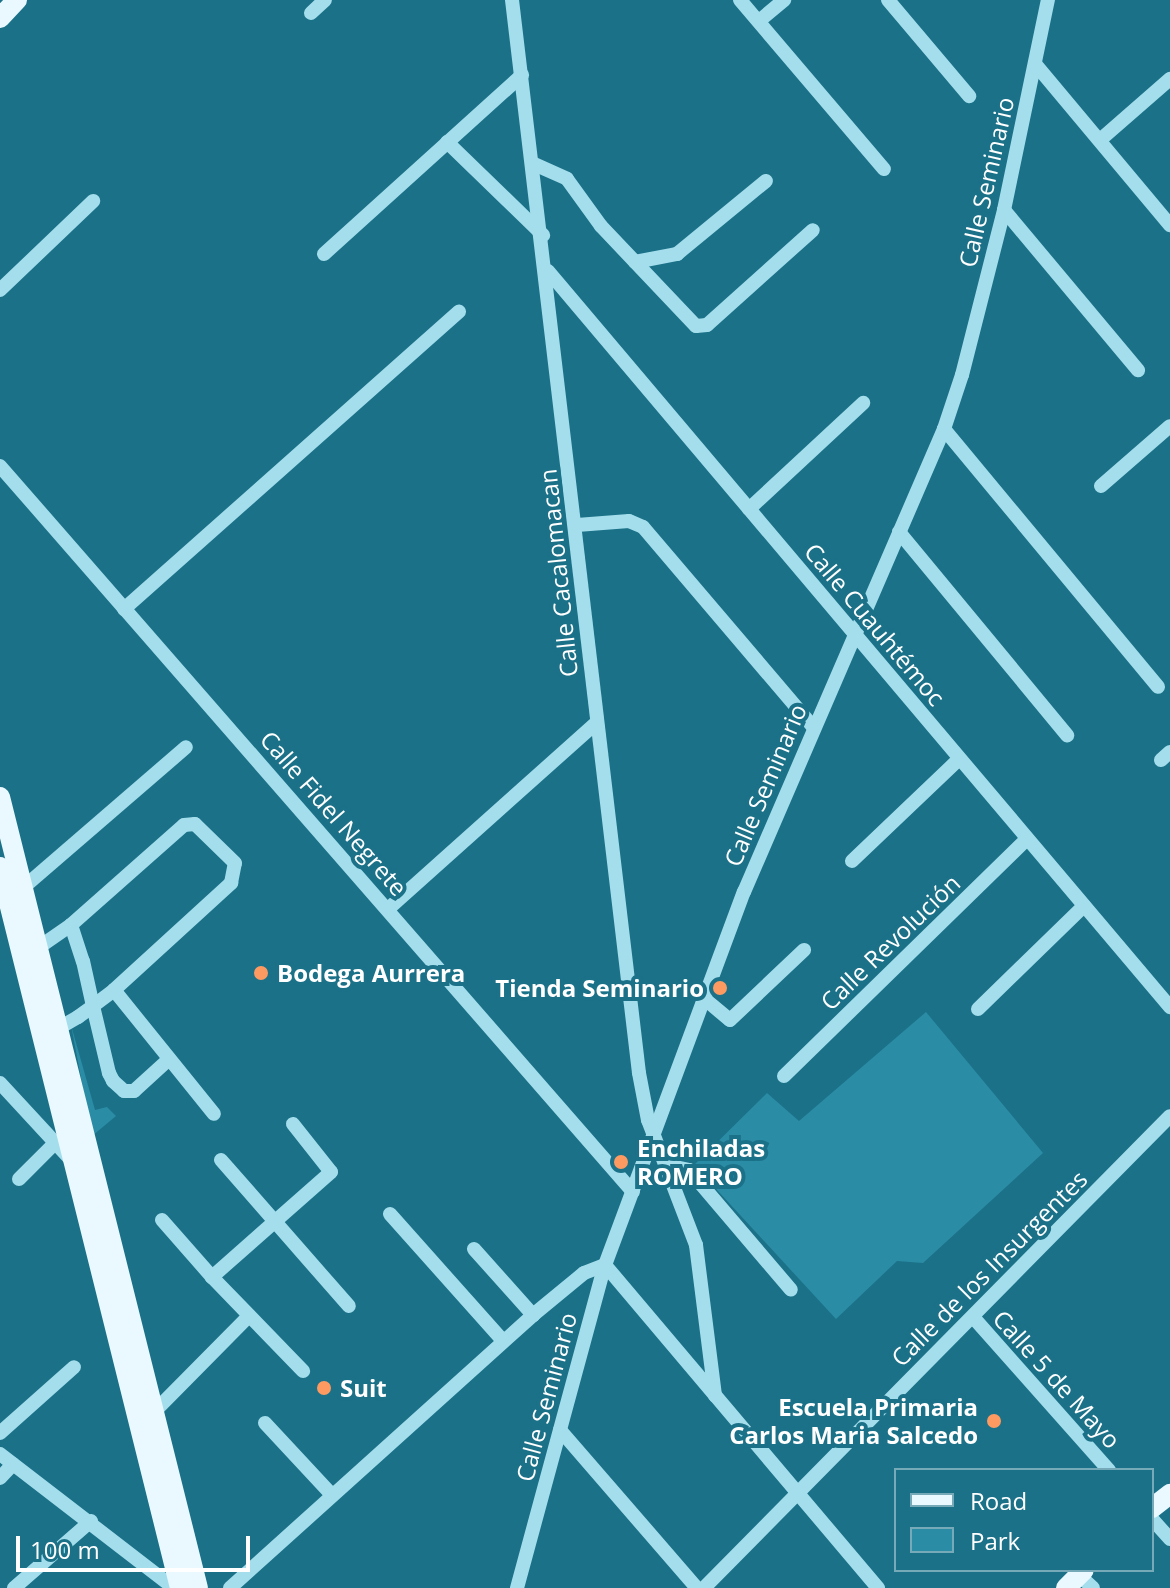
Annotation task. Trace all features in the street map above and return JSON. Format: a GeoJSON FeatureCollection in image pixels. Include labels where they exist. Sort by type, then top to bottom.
{"type":"FeatureCollection","features":[{"type":"Feature","properties":{"kind":"main road"},"geometry":{"type":"LineString","coordinates":[[0,18],[17,0]]}},
{"type":"Feature","properties":{"kind":"main road"},"geometry":{"type":"LineString","coordinates":[[0,797],[16,894],[30,953],[96,1176],[146,1419],[166,1585]]}},
{"type":"Feature","properties":{"kind":"main road"},"geometry":{"type":"LineString","coordinates":[[0,867],[16,894]]}},
{"type":"Feature","properties":{"kind":"main road"},"geometry":{"type":"LineString","coordinates":[[51,1032],[76,1164],[146,1419],[198,1588]]}},
{"type":"Feature","properties":{"kind":"main road"},"geometry":{"type":"LineString","coordinates":[[1154,1506],[1170,1494]]}},
{"type":"Feature","properties":{"kind":"street"},"geometry":{"type":"LineString","coordinates":[[311,13],[325,0]]}},
{"type":"Feature","properties":{"kind":"street","name":"Calle Cacalomacan"},"geometry":{"type":"LineString","coordinates":[[512,0],[543,235],[577,525],[595,724],[641,1088],[655,1139],[696,1245],[715,1396]]}},
{"type":"Feature","properties":{"kind":"street"},"geometry":{"type":"LineString","coordinates":[[740,0],[884,169]]}},
{"type":"Feature","properties":{"kind":"street"},"geometry":{"type":"LineString","coordinates":[[759,21],[784,0]]}},
{"type":"Feature","properties":{"kind":"street"},"geometry":{"type":"LineString","coordinates":[[888,0],[969,96]]}},
{"type":"Feature","properties":{"kind":"street","name":"Calle Seminario"},"geometry":{"type":"LineString","coordinates":[[517,1588],[605,1265],[655,1139],[744,892],[944,429],[1004,210],[1048,0]]}},
{"type":"Feature","properties":{"kind":"street"},"geometry":{"type":"LineString","coordinates":[[1036,65],[1170,225]]}},
{"type":"Feature","properties":{"kind":"street"},"geometry":{"type":"LineString","coordinates":[[324,254],[522,75]]}},
{"type":"Feature","properties":{"kind":"street"},"geometry":{"type":"LineString","coordinates":[[1100,140],[1170,79]]}},
{"type":"Feature","properties":{"kind":"street"},"geometry":{"type":"LineString","coordinates":[[447,142],[543,235]]}},
{"type":"Feature","properties":{"kind":"street"},"geometry":{"type":"LineString","coordinates":[[534,164],[567,179],[635,262],[691,322],[702,327],[813,230]]}},
{"type":"Feature","properties":{"kind":"street"},"geometry":{"type":"LineString","coordinates":[[635,262],[677,254],[766,181]]}},
{"type":"Feature","properties":{"kind":"street"},"geometry":{"type":"LineString","coordinates":[[0,290],[93,201]]}},
{"type":"Feature","properties":{"kind":"street"},"geometry":{"type":"LineString","coordinates":[[1004,210],[1138,370]]}},
{"type":"Feature","properties":{"kind":"street","name":"Calle Cuauhtémoc"},"geometry":{"type":"LineString","coordinates":[[546,269],[1170,1007]]}},
{"type":"Feature","properties":{"kind":"street"},"geometry":{"type":"LineString","coordinates":[[124,609],[459,312]]}},
{"type":"Feature","properties":{"kind":"street"},"geometry":{"type":"LineString","coordinates":[[749,509],[863,403]]}},
{"type":"Feature","properties":{"kind":"street"},"geometry":{"type":"LineString","coordinates":[[1101,486],[1170,426]]}},
{"type":"Feature","properties":{"kind":"street"},"geometry":{"type":"LineString","coordinates":[[944,429],[1158,687]]}},
{"type":"Feature","properties":{"kind":"street","name":"Calle Fidel Negrete"},"geometry":{"type":"LineString","coordinates":[[0,466],[633,1192]]}},
{"type":"Feature","properties":{"kind":"street"},"geometry":{"type":"LineString","coordinates":[[577,525],[629,521],[643,527],[813,727]]}},
{"type":"Feature","properties":{"kind":"street"},"geometry":{"type":"LineString","coordinates":[[899,532],[1067,735]]}},
{"type":"Feature","properties":{"kind":"street"},"geometry":{"type":"LineString","coordinates":[[388,909],[595,724]]}},
{"type":"Feature","properties":{"kind":"street"},"geometry":{"type":"LineString","coordinates":[[16,894],[108,820],[186,747]]}},
{"type":"Feature","properties":{"kind":"street"},"geometry":{"type":"LineString","coordinates":[[852,861],[959,759]]}},
{"type":"Feature","properties":{"kind":"street"},"geometry":{"type":"LineString","coordinates":[[30,953],[71,925],[184,825],[200,827],[235,863],[231,883],[114,990],[51,1032]]}},
{"type":"Feature","properties":{"kind":"street","name":"Calle Revolución"},"geometry":{"type":"LineString","coordinates":[[784,1076],[1027,839]]}},
{"type":"Feature","properties":{"kind":"street"},"geometry":{"type":"LineString","coordinates":[[978,1009],[1084,906]]}},
{"type":"Feature","properties":{"kind":"street"},"geometry":{"type":"LineString","coordinates":[[71,925],[109,1073],[124,1091],[134,1091],[169,1059]]}},
{"type":"Feature","properties":{"kind":"street"},"geometry":{"type":"LineString","coordinates":[[706,1000],[730,1020],[804,950]]}},
{"type":"Feature","properties":{"kind":"street"},"geometry":{"type":"LineString","coordinates":[[114,990],[214,1114]]}},
{"type":"Feature","properties":{"kind":"street"},"geometry":{"type":"LineString","coordinates":[[0,1083],[54,1144],[76,1164],[96,1176]]}},
{"type":"Feature","properties":{"kind":"street","name":"Calle de los Insurgentes"},"geometry":{"type":"LineString","coordinates":[[704,1588],[797,1490],[973,1317],[1170,1116]]}},
{"type":"Feature","properties":{"kind":"street"},"geometry":{"type":"LineString","coordinates":[[212,1277],[332,1170],[293,1124]]}},
{"type":"Feature","properties":{"kind":"street"},"geometry":{"type":"LineString","coordinates":[[19,1179],[54,1144]]}},
{"type":"Feature","properties":{"kind":"street"},"geometry":{"type":"LineString","coordinates":[[221,1160],[349,1306]]}},
{"type":"Feature","properties":{"kind":"street"},"geometry":{"type":"LineString","coordinates":[[666,1165],[689,1170],[791,1290]]}},
{"type":"Feature","properties":{"kind":"street"},"geometry":{"type":"LineString","coordinates":[[390,1214],[503,1341]]}},
{"type":"Feature","properties":{"kind":"street"},"geometry":{"type":"LineString","coordinates":[[162,1220],[303,1371]]}},
{"type":"Feature","properties":{"kind":"street"},"geometry":{"type":"LineString","coordinates":[[474,1249],[533,1315]]}},
{"type":"Feature","properties":{"kind":"street"},"geometry":{"type":"LineString","coordinates":[[230,1588],[330,1493],[533,1315],[584,1273],[605,1265],[878,1588]]}},
{"type":"Feature","properties":{"kind":"street"},"geometry":{"type":"LineString","coordinates":[[146,1419],[249,1316]]}},
{"type":"Feature","properties":{"kind":"street","name":"Calle 5 de Mayo"},"geometry":{"type":"LineString","coordinates":[[973,1317],[1107,1468]]}},
{"type":"Feature","properties":{"kind":"street"},"geometry":{"type":"LineString","coordinates":[[0,1433],[74,1367]]}},
{"type":"Feature","properties":{"kind":"street"},"geometry":{"type":"LineString","coordinates":[[265,1423],[330,1493]]}},
{"type":"Feature","properties":{"kind":"street"},"geometry":{"type":"LineString","coordinates":[[560,1430],[697,1588]]}},
{"type":"Feature","properties":{"kind":"street"},"geometry":{"type":"LineString","coordinates":[[0,1478],[4,1458],[91,1521],[166,1585]]}},
{"type":"Feature","properties":{"kind":"street"},"geometry":{"type":"LineString","coordinates":[[14,1588],[91,1521]]}},
{"type":"Feature","properties":{"kind":"street"},"geometry":{"type":"LineString","coordinates":[[1154,1521],[1170,1539]]}},
{"type":"Feature","properties":{"kind":"green space"},"geometry":{"type":"Polygon","coordinates":[[[926,1012],[1043,1153],[923,1263],[897,1261],[836,1319],[694,1165],[767,1093],[799,1121],[926,1012]]]}},
{"type":"Feature","properties":{"kind":"green space"},"geometry":{"type":"Polygon","coordinates":[[[71,1025],[95,1110],[107,1107],[116,1116],[92,1136],[71,1025]]]}},
{"type":"Feature","properties":{"kind":"place","name":"Bodega Aurrera"},"geometry":{"type":"Point","coordinates":[261,973]}},
{"type":"Feature","properties":{"kind":"place","name":"Tienda Seminario"},"geometry":{"type":"Point","coordinates":[720,988]}},
{"type":"Feature","properties":{"kind":"place","name":"Enchiladas ROMERO"},"geometry":{"type":"Point","coordinates":[621,1162]}},
{"type":"Feature","properties":{"kind":"place","name":"Suit"},"geometry":{"type":"Point","coordinates":[324,1388]}},
{"type":"Feature","properties":{"kind":"place","name":"Escuela Primaria Carlos Maria Salcedo"},"geometry":{"type":"Point","coordinates":[994,1421]}}]}
